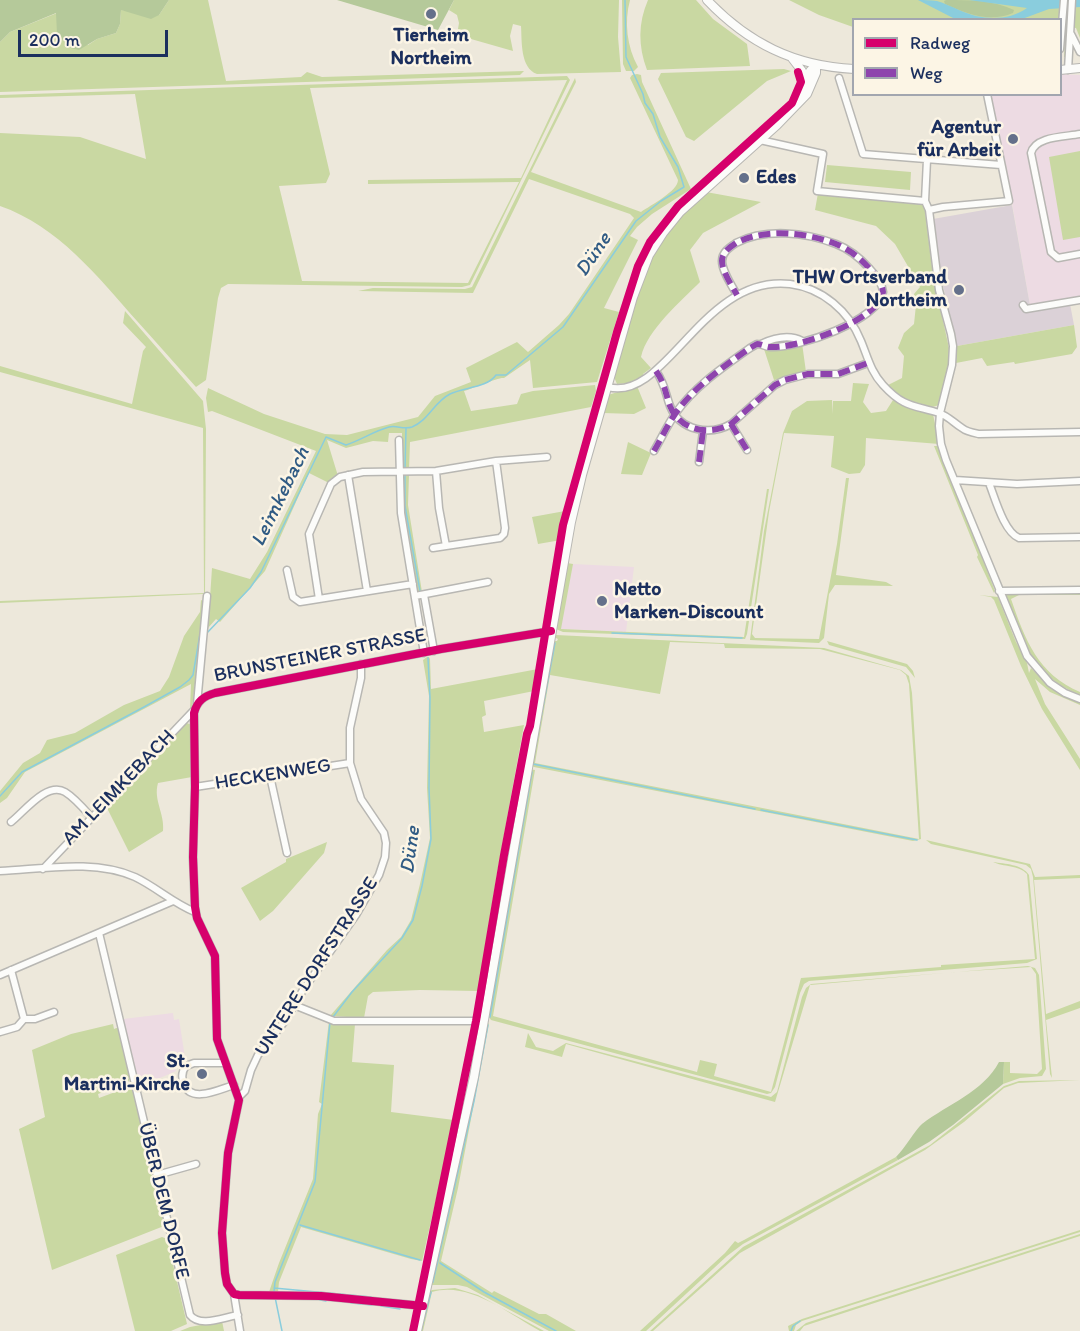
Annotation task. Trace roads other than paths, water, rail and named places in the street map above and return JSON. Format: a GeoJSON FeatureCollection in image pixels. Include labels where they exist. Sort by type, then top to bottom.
{"type":"FeatureCollection","features":[{"type":"Feature","properties":{"kind":"main road"},"geometry":{"type":"LineString","coordinates":[[707,0],[726,19],[770,50],[816,64],[852,69]]}},
{"type":"Feature","properties":{"kind":"main road"},"geometry":{"type":"LineString","coordinates":[[790,57],[802,70],[805,86]]}},
{"type":"Feature","properties":{"kind":"main road"},"geometry":{"type":"LineString","coordinates":[[801,101],[810,71],[816,64]]}},
{"type":"Feature","properties":{"kind":"main road"},"geometry":{"type":"LineString","coordinates":[[417,1331],[484,1021],[551,631],[580,482],[633,297],[649,255],[657,241],[676,218],[801,101],[810,90],[816,73],[816,64]]}},
{"type":"Feature","properties":{"kind":"main road"},"geometry":{"type":"LineString","coordinates":[[1064,70],[1080,68]]}},
{"type":"Feature","properties":{"kind":"main road"},"geometry":{"type":"LineString","coordinates":[[1064,70],[1080,74]]}},
{"type":"Feature","properties":{"kind":"street"},"geometry":{"type":"LineString","coordinates":[[1062,27],[1064,0]]}},
{"type":"Feature","properties":{"kind":"street"},"geometry":{"type":"LineString","coordinates":[[1064,70],[1072,0]]}},
{"type":"Feature","properties":{"kind":"street"},"geometry":{"type":"LineString","coordinates":[[1070,27],[1072,39],[1080,52]]}},
{"type":"Feature","properties":{"kind":"street"},"geometry":{"type":"LineString","coordinates":[[839,78],[863,154],[1001,165]]}},
{"type":"Feature","properties":{"kind":"street"},"geometry":{"type":"LineString","coordinates":[[929,210],[1009,201],[987,96]]}},
{"type":"Feature","properties":{"kind":"street"},"geometry":{"type":"LineString","coordinates":[[1080,134],[1038,142],[1031,153],[1051,252],[1058,258],[1080,254]]}},
{"type":"Feature","properties":{"kind":"street"},"geometry":{"type":"LineString","coordinates":[[760,140],[823,154],[817,191],[925,201]]}},
{"type":"Feature","properties":{"kind":"street"},"geometry":{"type":"LineString","coordinates":[[927,160],[925,201],[929,210],[939,290],[953,346],[952,365],[940,413],[941,444],[1023,648],[1036,669],[1059,690],[1080,699]]}},
{"type":"Feature","properties":{"kind":"street"},"geometry":{"type":"LineString","coordinates":[[654,451],[675,414],[704,383],[750,348],[761,344],[770,347],[824,336],[851,324],[880,303],[883,288],[877,277],[855,255],[829,242],[770,233],[750,237],[733,245],[725,253],[722,263],[736,295]]}},
{"type":"Feature","properties":{"kind":"street"},"geometry":{"type":"LineString","coordinates":[[608,387],[620,388],[634,385],[656,371],[710,314],[736,295],[765,285],[785,284],[803,286],[828,298],[840,308],[861,340],[868,363],[875,375],[896,398],[911,406],[940,413],[963,430],[979,434],[1080,432]]}},
{"type":"Feature","properties":{"kind":"street"},"geometry":{"type":"LineString","coordinates":[[1023,305],[1026,309],[1080,300]]}},
{"type":"Feature","properties":{"kind":"street"},"geometry":{"type":"LineString","coordinates":[[656,371],[664,382],[670,407],[675,414],[688,426],[703,431],[717,430],[731,424],[785,380],[808,374],[838,374],[868,363]]}},
{"type":"Feature","properties":{"kind":"street"},"geometry":{"type":"LineString","coordinates":[[731,424],[747,450]]}},
{"type":"Feature","properties":{"kind":"street"},"geometry":{"type":"LineString","coordinates":[[699,462],[703,431]]}},
{"type":"Feature","properties":{"kind":"street"},"geometry":{"type":"LineString","coordinates":[[399,440],[401,513],[424,653]]}},
{"type":"Feature","properties":{"kind":"street"},"geometry":{"type":"LineString","coordinates":[[319,599],[310,532],[332,482],[348,475],[367,472],[436,471],[496,461],[547,457]]}},
{"type":"Feature","properties":{"kind":"street"},"geometry":{"type":"LineString","coordinates":[[433,548],[500,538],[504,534],[506,528],[496,461]]}},
{"type":"Feature","properties":{"kind":"street"},"geometry":{"type":"LineString","coordinates":[[436,471],[439,508],[446,546]]}},
{"type":"Feature","properties":{"kind":"street"},"geometry":{"type":"LineString","coordinates":[[348,475],[367,591]]}},
{"type":"Feature","properties":{"kind":"street"},"geometry":{"type":"LineString","coordinates":[[954,480],[1017,484],[1080,481]]}},
{"type":"Feature","properties":{"kind":"street"},"geometry":{"type":"LineString","coordinates":[[989,483],[1012,536],[1019,538],[1080,537]]}},
{"type":"Feature","properties":{"kind":"street"},"geometry":{"type":"LineString","coordinates":[[287,570],[295,600],[300,602],[412,584]]}},
{"type":"Feature","properties":{"kind":"street"},"geometry":{"type":"LineString","coordinates":[[415,596],[488,582]]}},
{"type":"Feature","properties":{"kind":"street"},"geometry":{"type":"LineString","coordinates":[[999,591],[1080,590]]}},
{"type":"Feature","properties":{"kind":"street"},"geometry":{"type":"LineString","coordinates":[[424,595],[434,651]]}},
{"type":"Feature","properties":{"kind":"street"},"geometry":{"type":"LineString","coordinates":[[207,596],[196,706],[193,857],[195,912],[215,956],[216,1029],[224,1063],[239,1097],[239,1110],[228,1153],[222,1227],[225,1273],[227,1284],[234,1294],[240,1331]]}},
{"type":"Feature","properties":{"kind":"street","name":"BRUNSTEINER STRASSE"},"geometry":{"type":"LineString","coordinates":[[196,706],[212,694],[361,664],[551,631]]}},
{"type":"Feature","properties":{"kind":"street","name":"UNTERE DORFSTRASSE"},"geometry":{"type":"LineString","coordinates":[[239,1097],[245,1091],[258,1055],[356,915],[379,874],[385,857],[384,833],[362,799],[350,763],[350,728],[361,678],[361,664]]}},
{"type":"Feature","properties":{"kind":"street","name":"AM LEIMKEBACH"},"geometry":{"type":"LineString","coordinates":[[43,868],[196,706]]}},
{"type":"Feature","properties":{"kind":"street","name":"HECKENWEG"},"geometry":{"type":"LineString","coordinates":[[195,787],[350,763]]}},
{"type":"Feature","properties":{"kind":"street"},"geometry":{"type":"LineString","coordinates":[[270,776],[287,853]]}},
{"type":"Feature","properties":{"kind":"street"},"geometry":{"type":"LineString","coordinates":[[11,822],[43,794],[56,789],[67,793],[92,818]]}},
{"type":"Feature","properties":{"kind":"street"},"geometry":{"type":"LineString","coordinates":[[0,871],[84,868],[122,873],[140,880],[195,912]]}},
{"type":"Feature","properties":{"kind":"street"},"geometry":{"type":"LineString","coordinates":[[0,975],[173,901]]}},
{"type":"Feature","properties":{"kind":"street","name":"ÜBER DEM DORFE"},"geometry":{"type":"LineString","coordinates":[[99,933],[190,1315],[202,1321],[238,1315]]}},
{"type":"Feature","properties":{"kind":"street"},"geometry":{"type":"LineString","coordinates":[[11,970],[24,1019]]}},
{"type":"Feature","properties":{"kind":"street"},"geometry":{"type":"LineString","coordinates":[[294,1005],[334,1021],[484,1021]]}},
{"type":"Feature","properties":{"kind":"street"},"geometry":{"type":"LineString","coordinates":[[24,1019],[35,1020],[54,1012]]}},
{"type":"Feature","properties":{"kind":"street"},"geometry":{"type":"LineString","coordinates":[[0,1032],[17,1028],[24,1019]]}},
{"type":"Feature","properties":{"kind":"street"},"geometry":{"type":"LineString","coordinates":[[224,1063],[194,1064],[184,1067],[183,1081],[186,1089],[191,1094],[203,1094],[234,1085]]}},
{"type":"Feature","properties":{"kind":"street"},"geometry":{"type":"LineString","coordinates":[[157,1175],[196,1164]]}},
{"type":"Feature","properties":{"kind":"street"},"geometry":{"type":"LineString","coordinates":[[234,1294],[321,1296],[423,1306]]}},
{"type":"Feature","properties":{"kind":"water"},"geometry":{"type":"Polygon","coordinates":[[[918,0],[937,1],[976,16],[994,18],[953,18],[918,0]]]}},
{"type":"Feature","properties":{"kind":"water"},"geometry":{"type":"Polygon","coordinates":[[[969,0],[1080,0],[1080,7],[1049,9],[1025,18],[994,18],[1011,16],[1027,8],[969,0]]]}},
{"type":"Feature","properties":{"kind":"waterway","name":"Düne"},"geometry":{"type":"LineString","coordinates":[[205,635],[250,588],[261,572],[326,437],[346,445],[389,427],[412,427],[423,420],[444,397],[481,385],[496,375],[506,375],[563,327],[636,221],[661,201],[684,187],[678,167],[660,137],[653,114],[645,103],[626,57],[625,0]]}},
{"type":"Feature","properties":{"kind":"waterway","name":"Düne"},"geometry":{"type":"LineString","coordinates":[[405,469],[406,429]]}},
{"type":"Feature","properties":{"kind":"waterway","name":"Düne"},"geometry":{"type":"LineString","coordinates":[[405,476],[405,506],[420,591]]}},
{"type":"Feature","properties":{"kind":"waterway"},"geometry":{"type":"LineString","coordinates":[[612,633],[742,638]]}},
{"type":"Feature","properties":{"kind":"waterway","name":"Leimkebach"},"geometry":{"type":"LineString","coordinates":[[0,796],[22,772],[144,707],[189,680],[193,675],[200,634]]}},
{"type":"Feature","properties":{"kind":"waterway"},"geometry":{"type":"LineString","coordinates":[[533,760],[555,643]]}},
{"type":"Feature","properties":{"kind":"waterway","name":"Düne"},"geometry":{"type":"LineString","coordinates":[[333,1017],[352,992],[402,938],[413,920],[422,886],[431,839],[428,658]]}},
{"type":"Feature","properties":{"kind":"waterway"},"geometry":{"type":"LineString","coordinates":[[533,764],[755,809]]}},
{"type":"Feature","properties":{"kind":"waterway"},"geometry":{"type":"LineString","coordinates":[[490,1017],[532,772]]}},
{"type":"Feature","properties":{"kind":"waterway"},"geometry":{"type":"LineString","coordinates":[[761,810],[917,840]]}},
{"type":"Feature","properties":{"kind":"waterway","name":"Düne"},"geometry":{"type":"LineString","coordinates":[[274,1292],[275,1282],[315,1182],[330,1022]]}},
{"type":"Feature","properties":{"kind":"waterway"},"geometry":{"type":"LineString","coordinates":[[433,1282],[474,1101],[488,1025]]}},
{"type":"Feature","properties":{"kind":"waterway"},"geometry":{"type":"LineString","coordinates":[[300,1225],[420,1260]]}},
{"type":"Feature","properties":{"kind":"waterway"},"geometry":{"type":"LineString","coordinates":[[440,1263],[484,1292],[556,1331]]}},
{"type":"Feature","properties":{"kind":"waterway"},"geometry":{"type":"LineString","coordinates":[[274,1288],[371,1297]]}},
{"type":"Feature","properties":{"kind":"waterway"},"geometry":{"type":"LineString","coordinates":[[421,1331],[431,1292]]}},
{"type":"Feature","properties":{"kind":"waterway","name":"Düne"},"geometry":{"type":"LineString","coordinates":[[275,1297],[282,1331]]}},
{"type":"Feature","properties":{"kind":"waterway"},"geometry":{"type":"LineString","coordinates":[[320,1300],[326,1301]]}},
{"type":"Feature","properties":{"kind":"waterway"},"geometry":{"type":"LineString","coordinates":[[351,1303],[372,1305]]}},
{"type":"Feature","properties":{"kind":"waterway"},"geometry":{"type":"LineString","coordinates":[[381,1306],[400,1309]]}},
{"type":"Feature","properties":{"kind":"waterway"},"geometry":{"type":"LineString","coordinates":[[791,1331],[793,1326],[800,1321]]}},
{"type":"Feature","properties":{"kind":"place","name":"Tierheim Northeim"},"geometry":{"type":"Point","coordinates":[431,14]}},
{"type":"Feature","properties":{"kind":"place","name":"Agentur für Arbeit"},"geometry":{"type":"Point","coordinates":[1013,139]}},
{"type":"Feature","properties":{"kind":"place","name":"Edes"},"geometry":{"type":"Point","coordinates":[744,178]}},
{"type":"Feature","properties":{"kind":"place","name":"THW Ortsverband Northeim"},"geometry":{"type":"Point","coordinates":[959,290]}},
{"type":"Feature","properties":{"kind":"place","name":"Netto Marken-Discount"},"geometry":{"type":"Point","coordinates":[602,601]}},
{"type":"Feature","properties":{"kind":"place","name":"St. Martini-Kirche"},"geometry":{"type":"Point","coordinates":[202,1074]}}]}
